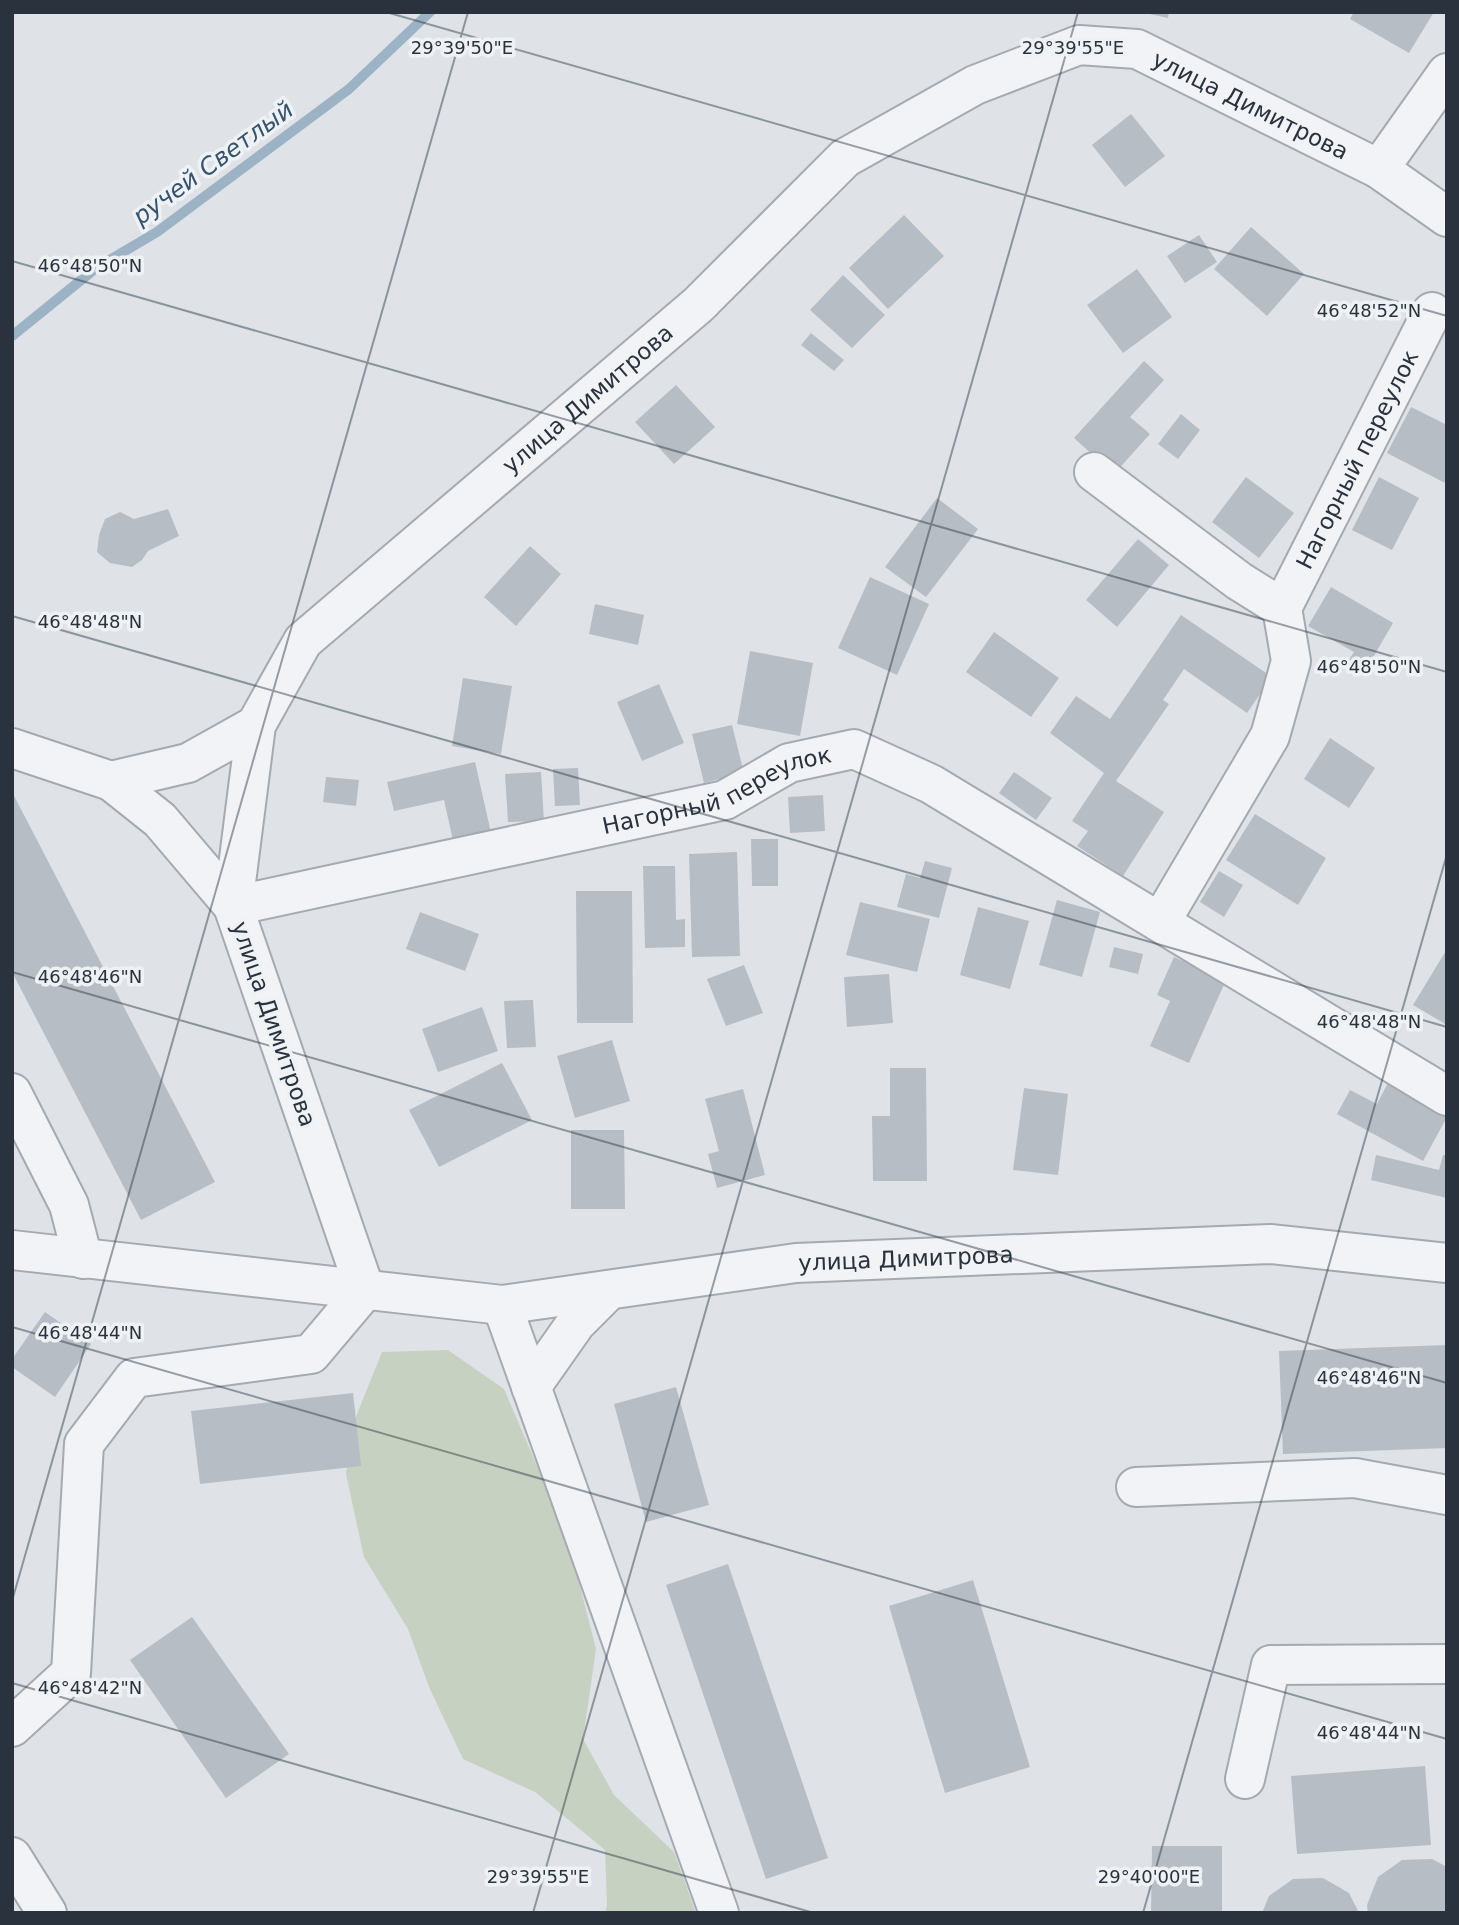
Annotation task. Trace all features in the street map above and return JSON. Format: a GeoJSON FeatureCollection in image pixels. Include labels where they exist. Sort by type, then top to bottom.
{"type":"FeatureCollection","features":[{"type":"Feature","properties":{"kind":"street","name":"улица Димитрова"},"geometry":{"type":"LineString","coordinates":[[365,1290],[233,906],[257,725],[303,641],[698,305],[845,158],[975,86],[1079,45],[1137,49],[1379,169]]}},
{"type":"Feature","properties":{"kind":"street"},"geometry":{"type":"LineString","coordinates":[[1447,73],[1379,169],[1447,217]]}},
{"type":"Feature","properties":{"kind":"street","name":"Нагорный переулок"},"geometry":{"type":"LineString","coordinates":[[1282,608],[1432,312]]}},
{"type":"Feature","properties":{"kind":"street"},"geometry":{"type":"LineString","coordinates":[[1094,472],[1239,581],[1282,608],[1291,661],[1270,736],[1161,921]]}},
{"type":"Feature","properties":{"kind":"street"},"geometry":{"type":"LineString","coordinates":[[111,781],[188,763],[257,725]]}},
{"type":"Feature","properties":{"kind":"street"},"geometry":{"type":"LineString","coordinates":[[12,748],[111,781],[160,820],[233,906]]}},
{"type":"Feature","properties":{"kind":"street","name":"Нагорный переулок"},"geometry":{"type":"LineString","coordinates":[[233,906],[725,800],[789,763],[854,749],[931,784],[1447,1096]]}},
{"type":"Feature","properties":{"kind":"street"},"geometry":{"type":"LineString","coordinates":[[12,1093],[69,1205],[83,1259]]}},
{"type":"Feature","properties":{"kind":"street","name":"улица Димитрова"},"geometry":{"type":"LineString","coordinates":[[12,1250],[502,1305],[796,1263],[1270,1244],[1447,1263]]}},
{"type":"Feature","properties":{"kind":"street"},"geometry":{"type":"LineString","coordinates":[[12,1727],[71,1673],[84,1444],[134,1378],[312,1354],[365,1290]]}},
{"type":"Feature","properties":{"kind":"street"},"geometry":{"type":"LineString","coordinates":[[531,1387],[576,1322],[609,1290]]}},
{"type":"Feature","properties":{"kind":"street"},"geometry":{"type":"LineString","coordinates":[[502,1305],[719,1913]]}},
{"type":"Feature","properties":{"kind":"street"},"geometry":{"type":"LineString","coordinates":[[1136,1487],[1355,1478],[1447,1495]]}},
{"type":"Feature","properties":{"kind":"street"},"geometry":{"type":"LineString","coordinates":[[1245,1779],[1271,1665],[1447,1664]]}},
{"type":"Feature","properties":{"kind":"street"},"geometry":{"type":"LineString","coordinates":[[12,1857],[47,1913]]}},
{"type":"Feature","properties":{"kind":"green space"},"geometry":{"type":"Polygon","coordinates":[[[448,1350],[504,1389],[567,1536],[596,1649],[583,1739],[614,1795],[674,1852],[696,1913],[605,1913],[605,1850],[535,1792],[463,1759],[429,1687],[408,1629],[364,1557],[346,1474],[355,1419],[382,1352],[448,1350]]]}},
{"type":"Feature","properties":{"kind":"building"},"geometry":{"type":"Polygon","coordinates":[[[1140,12],[1169,12],[1168,18],[1140,12]]]}},
{"type":"Feature","properties":{"kind":"building"},"geometry":{"type":"Polygon","coordinates":[[[1354,12],[1434,12],[1409,53],[1350,19],[1354,12]]]}},
{"type":"Feature","properties":{"kind":"building"},"geometry":{"type":"Polygon","coordinates":[[[1131,114],[1165,156],[1125,187],[1092,145],[1131,114]]]}},
{"type":"Feature","properties":{"kind":"building"},"geometry":{"type":"Polygon","coordinates":[[[904,215],[944,256],[888,309],[849,268],[904,215]]]}},
{"type":"Feature","properties":{"kind":"building"},"geometry":{"type":"Polygon","coordinates":[[[1251,227],[1304,274],[1267,316],[1214,269],[1251,227]]]}},
{"type":"Feature","properties":{"kind":"building"},"geometry":{"type":"Polygon","coordinates":[[[1199,235],[1217,262],[1185,283],[1167,256],[1199,235]]]}},
{"type":"Feature","properties":{"kind":"building"},"geometry":{"type":"Polygon","coordinates":[[[1137,269],[1172,317],[1123,353],[1087,305],[1137,269]]]}},
{"type":"Feature","properties":{"kind":"building"},"geometry":{"type":"Polygon","coordinates":[[[843,275],[885,315],[852,348],[810,310],[843,275]]]}},
{"type":"Feature","properties":{"kind":"building"},"geometry":{"type":"Polygon","coordinates":[[[811,333],[844,360],[834,371],[801,345],[811,333]]]}},
{"type":"Feature","properties":{"kind":"building"},"geometry":{"type":"Polygon","coordinates":[[[1144,361],[1164,380],[1130,417],[1150,434],[1114,474],[1074,438],[1144,361]]]}},
{"type":"Feature","properties":{"kind":"building"},"geometry":{"type":"Polygon","coordinates":[[[676,385],[715,427],[674,464],[635,422],[676,385]]]}},
{"type":"Feature","properties":{"kind":"building"},"geometry":{"type":"Polygon","coordinates":[[[1411,407],[1447,425],[1447,484],[1387,453],[1411,407]]]}},
{"type":"Feature","properties":{"kind":"building"},"geometry":{"type":"Polygon","coordinates":[[[1181,414],[1200,430],[1178,459],[1158,444],[1181,414]]]}},
{"type":"Feature","properties":{"kind":"building"},"geometry":{"type":"Polygon","coordinates":[[[1246,477],[1294,513],[1259,558],[1212,522],[1246,477]]]}},
{"type":"Feature","properties":{"kind":"building"},"geometry":{"type":"Polygon","coordinates":[[[1379,477],[1419,498],[1392,550],[1352,530],[1379,477]]]}},
{"type":"Feature","properties":{"kind":"building"},"geometry":{"type":"Polygon","coordinates":[[[937,498],[978,529],[926,597],[885,567],[937,498]]]}},
{"type":"Feature","properties":{"kind":"building"},"geometry":{"type":"Polygon","coordinates":[[[168,509],[179,536],[148,551],[142,560],[132,567],[110,563],[97,552],[105,519],[120,512],[134,519],[168,509]]]}},
{"type":"Feature","properties":{"kind":"building"},"geometry":{"type":"Polygon","coordinates":[[[1138,539],[1169,565],[1117,627],[1086,600],[1138,539]]]}},
{"type":"Feature","properties":{"kind":"building"},"geometry":{"type":"Polygon","coordinates":[[[530,546],[561,574],[516,626],[484,597],[530,546]]]}},
{"type":"Feature","properties":{"kind":"building"},"geometry":{"type":"Polygon","coordinates":[[[870,577],[929,604],[897,675],[838,648],[870,577]]]}},
{"type":"Feature","properties":{"kind":"building"},"geometry":{"type":"Polygon","coordinates":[[[1331,587],[1393,623],[1364,673],[1347,663],[1354,652],[1308,626],[1331,587]]]}},
{"type":"Feature","properties":{"kind":"building"},"geometry":{"type":"Polygon","coordinates":[[[595,604],[644,615],[638,645],[589,634],[595,604]]]}},
{"type":"Feature","properties":{"kind":"building"},"geometry":{"type":"Polygon","coordinates":[[[1181,615],[1272,677],[1247,713],[1184,669],[1163,700],[1169,704],[1116,781],[1164,812],[1123,876],[1077,846],[1088,831],[1072,821],[1104,773],[1050,733],[1076,696],[1110,719],[1181,615]]]}},
{"type":"Feature","properties":{"kind":"building"},"geometry":{"type":"Polygon","coordinates":[[[994,632],[1059,678],[1031,717],[966,672],[994,632]]]}},
{"type":"Feature","properties":{"kind":"building"},"geometry":{"type":"Polygon","coordinates":[[[750,651],[813,663],[800,736],[737,724],[750,651]]]}},
{"type":"Feature","properties":{"kind":"building"},"geometry":{"type":"Polygon","coordinates":[[[463,678],[512,686],[501,754],[452,746],[463,678]]]}},
{"type":"Feature","properties":{"kind":"building"},"geometry":{"type":"Polygon","coordinates":[[[659,684],[684,743],[642,761],[617,702],[659,684]]]}},
{"type":"Feature","properties":{"kind":"building"},"geometry":{"type":"Polygon","coordinates":[[[732,725],[744,773],[704,783],[692,734],[732,725]]]}},
{"type":"Feature","properties":{"kind":"building"},"geometry":{"type":"Polygon","coordinates":[[[1330,738],[1375,768],[1349,808],[1304,779],[1330,738]]]}},
{"type":"Feature","properties":{"kind":"building"},"geometry":{"type":"Polygon","coordinates":[[[475,762],[492,837],[454,845],[444,800],[394,811],[387,782],[475,762]]]}},
{"type":"Feature","properties":{"kind":"building"},"geometry":{"type":"Polygon","coordinates":[[[578,768],[580,805],[555,806],[553,769],[578,768]]]}},
{"type":"Feature","properties":{"kind":"building"},"geometry":{"type":"Polygon","coordinates":[[[541,772],[544,821],[508,822],[505,774],[541,772]]]}},
{"type":"Feature","properties":{"kind":"building"},"geometry":{"type":"Polygon","coordinates":[[[1014,772],[1052,798],[1036,820],[999,793],[1014,772]]]}},
{"type":"Feature","properties":{"kind":"building"},"geometry":{"type":"Polygon","coordinates":[[[326,777],[359,780],[356,806],[323,802],[326,777]]]}},
{"type":"Feature","properties":{"kind":"building"},"geometry":{"type":"Polygon","coordinates":[[[12,792],[215,1182],[141,1220],[12,972],[12,792]]]}},
{"type":"Feature","properties":{"kind":"building"},"geometry":{"type":"Polygon","coordinates":[[[823,795],[825,831],[790,833],[788,797],[823,795]]]}},
{"type":"Feature","properties":{"kind":"building"},"geometry":{"type":"Polygon","coordinates":[[[1255,814],[1326,858],[1298,905],[1226,860],[1255,814]]]}},
{"type":"Feature","properties":{"kind":"building"},"geometry":{"type":"Polygon","coordinates":[[[751,839],[778,839],[778,886],[752,886],[751,839]]]}},
{"type":"Feature","properties":{"kind":"building"},"geometry":{"type":"Polygon","coordinates":[[[737,852],[740,956],[692,957],[689,854],[737,852]]]}},
{"type":"Feature","properties":{"kind":"building"},"geometry":{"type":"Polygon","coordinates":[[[925,861],[952,868],[939,918],[897,907],[906,874],[920,878],[925,861]]]}},
{"type":"Feature","properties":{"kind":"building"},"geometry":{"type":"Polygon","coordinates":[[[643,866],[675,866],[676,920],[685,919],[685,947],[645,948],[643,866]]]}},
{"type":"Feature","properties":{"kind":"building"},"geometry":{"type":"Polygon","coordinates":[[[1219,871],[1243,885],[1224,917],[1200,902],[1219,871]]]}},
{"type":"Feature","properties":{"kind":"building"},"geometry":{"type":"Polygon","coordinates":[[[576,891],[632,891],[633,1023],[577,1023],[576,891]]]}},
{"type":"Feature","properties":{"kind":"building"},"geometry":{"type":"Polygon","coordinates":[[[1057,900],[1100,912],[1082,977],[1039,965],[1057,900]]]}},
{"type":"Feature","properties":{"kind":"building"},"geometry":{"type":"Polygon","coordinates":[[[860,902],[930,919],[917,972],[846,955],[860,902]]]}},
{"type":"Feature","properties":{"kind":"building"},"geometry":{"type":"Polygon","coordinates":[[[978,907],[1029,921],[1010,989],[960,975],[978,907]]]}},
{"type":"Feature","properties":{"kind":"building"},"geometry":{"type":"Polygon","coordinates":[[[420,912],[479,934],[465,971],[406,949],[420,912]]]}},
{"type":"Feature","properties":{"kind":"building"},"geometry":{"type":"Polygon","coordinates":[[[1114,947],[1143,954],[1138,974],[1109,967],[1114,947]]]}},
{"type":"Feature","properties":{"kind":"building"},"geometry":{"type":"Polygon","coordinates":[[[1447,949],[1447,1025],[1413,1005],[1447,949]]]}},
{"type":"Feature","properties":{"kind":"building"},"geometry":{"type":"Polygon","coordinates":[[[1174,957],[1226,980],[1189,1063],[1150,1046],[1170,1001],[1157,995],[1174,957]]]}},
{"type":"Feature","properties":{"kind":"building"},"geometry":{"type":"Polygon","coordinates":[[[744,965],[763,1013],[726,1026],[707,979],[744,965]]]}},
{"type":"Feature","properties":{"kind":"building"},"geometry":{"type":"Polygon","coordinates":[[[889,974],[893,1023],[847,1027],[844,977],[889,974]]]}},
{"type":"Feature","properties":{"kind":"building"},"geometry":{"type":"Polygon","coordinates":[[[533,1000],[536,1047],[507,1048],[504,1001],[533,1000]]]}},
{"type":"Feature","properties":{"kind":"building"},"geometry":{"type":"Polygon","coordinates":[[[482,1007],[498,1051],[438,1072],[422,1029],[482,1007]]]}},
{"type":"Feature","properties":{"kind":"building"},"geometry":{"type":"Polygon","coordinates":[[[612,1040],[630,1101],[575,1118],[557,1056],[612,1040]]]}},
{"type":"Feature","properties":{"kind":"building"},"geometry":{"type":"Polygon","coordinates":[[[502,1063],[532,1120],[439,1167],[409,1110],[502,1063]]]}},
{"type":"Feature","properties":{"kind":"building"},"geometry":{"type":"Polygon","coordinates":[[[890,1068],[926,1068],[927,1181],[873,1181],[872,1116],[890,1116],[890,1068]]]}},
{"type":"Feature","properties":{"kind":"building"},"geometry":{"type":"Polygon","coordinates":[[[1390,1079],[1447,1110],[1447,1117],[1423,1161],[1337,1114],[1350,1090],[1377,1104],[1390,1079]]]}},
{"type":"Feature","properties":{"kind":"building"},"geometry":{"type":"Polygon","coordinates":[[[1024,1088],[1068,1094],[1058,1175],[1013,1170],[1024,1088]]]}},
{"type":"Feature","properties":{"kind":"building"},"geometry":{"type":"Polygon","coordinates":[[[743,1089],[765,1175],[717,1188],[708,1154],[719,1151],[705,1099],[743,1089]]]}},
{"type":"Feature","properties":{"kind":"building"},"geometry":{"type":"Polygon","coordinates":[[[571,1130],[624,1130],[625,1209],[571,1209],[571,1130]]]}},
{"type":"Feature","properties":{"kind":"building"},"geometry":{"type":"Polygon","coordinates":[[[1376,1155],[1439,1170],[1443,1155],[1447,1155],[1447,1198],[1371,1180],[1376,1155]]]}},
{"type":"Feature","properties":{"kind":"building"},"geometry":{"type":"Polygon","coordinates":[[[45,1312],[91,1344],[55,1397],[12,1367],[12,1359],[45,1312]]]}},
{"type":"Feature","properties":{"kind":"building"},"geometry":{"type":"Polygon","coordinates":[[[1447,1345],[1447,1448],[1283,1454],[1279,1351],[1447,1345]]]}},
{"type":"Feature","properties":{"kind":"building"},"geometry":{"type":"Polygon","coordinates":[[[676,1387],[709,1505],[646,1522],[614,1404],[676,1387]]]}},
{"type":"Feature","properties":{"kind":"building"},"geometry":{"type":"Polygon","coordinates":[[[353,1393],[361,1466],[200,1484],[191,1411],[353,1393]]]}},
{"type":"Feature","properties":{"kind":"building"},"geometry":{"type":"Polygon","coordinates":[[[728,1564],[828,1858],[766,1879],[666,1585],[728,1564]]]}},
{"type":"Feature","properties":{"kind":"building"},"geometry":{"type":"Polygon","coordinates":[[[973,1580],[1030,1767],[945,1793],[889,1606],[973,1580]]]}},
{"type":"Feature","properties":{"kind":"building"},"geometry":{"type":"Polygon","coordinates":[[[192,1617],[289,1754],[226,1798],[130,1660],[192,1617]]]}},
{"type":"Feature","properties":{"kind":"building"},"geometry":{"type":"Polygon","coordinates":[[[1425,1766],[1431,1845],[1297,1854],[1291,1776],[1425,1766]]]}},
{"type":"Feature","properties":{"kind":"building"},"geometry":{"type":"Polygon","coordinates":[[[1152,1846],[1222,1846],[1222,1913],[1151,1913],[1152,1846]]]}},
{"type":"Feature","properties":{"kind":"building"},"geometry":{"type":"Polygon","coordinates":[[[1432,1859],[1447,1867],[1447,1913],[1368,1913],[1367,1905],[1378,1877],[1402,1860],[1432,1859]]]}},
{"type":"Feature","properties":{"kind":"building"},"geometry":{"type":"Polygon","coordinates":[[[1323,1878],[1349,1893],[1359,1913],[1262,1913],[1269,1896],[1293,1879],[1323,1878]]]}},
{"type":"Feature","properties":{"kind":"waterway","name":"ручей Светлый"},"geometry":{"type":"LineString","coordinates":[[12,336],[96,268],[157,232],[349,89],[430,12]]}}]}
